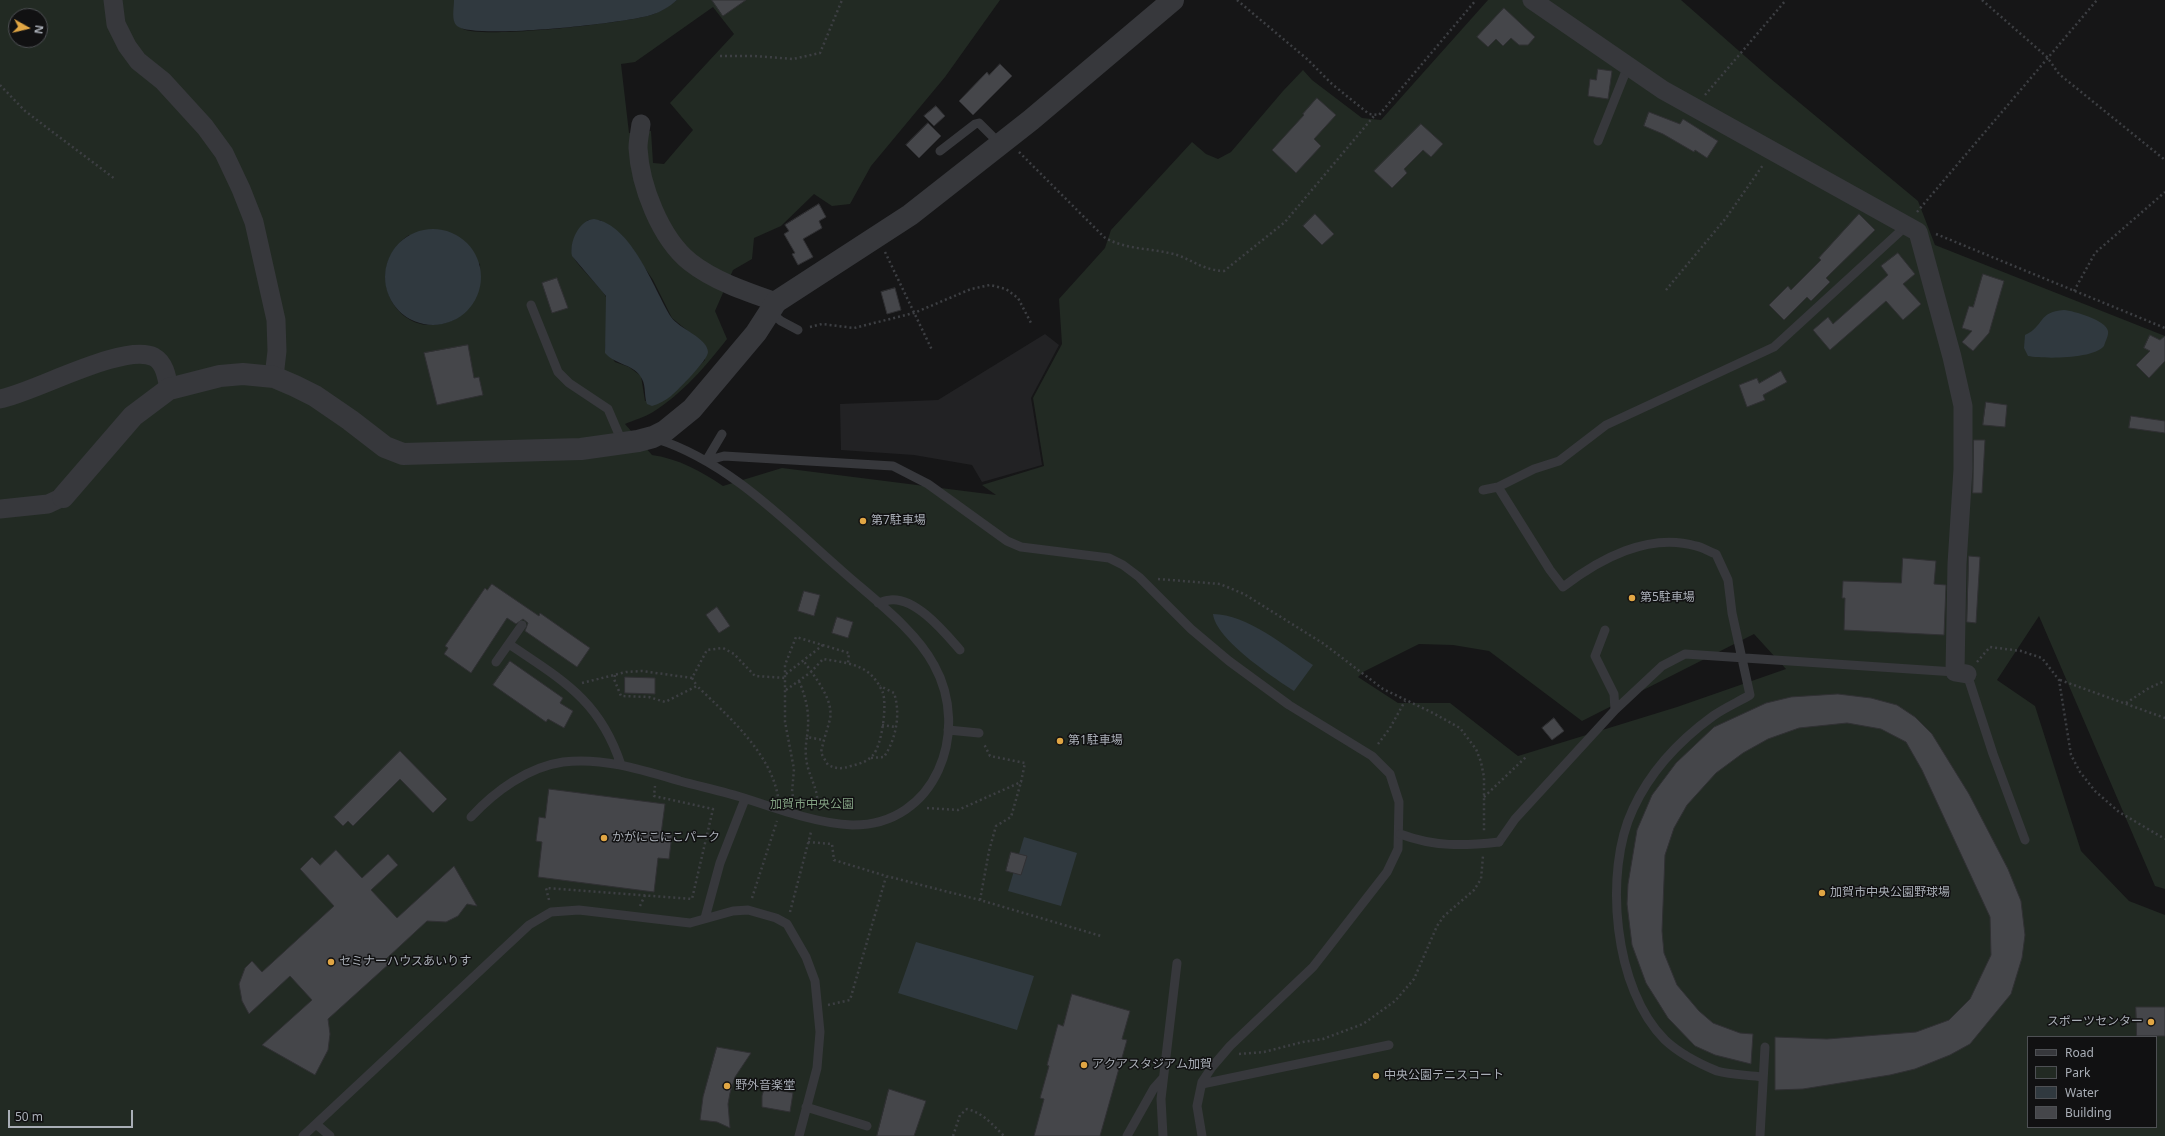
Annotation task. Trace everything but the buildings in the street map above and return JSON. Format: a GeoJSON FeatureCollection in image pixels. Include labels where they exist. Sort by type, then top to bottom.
{"type":"FeatureCollection","features":[{"type":"Feature","properties":{"kind":"street"},"geometry":{"type":"LineString","coordinates":[[113,0],[116,24],[127,46],[138,61],[163,81],[205,127],[224,153],[241,189],[254,222],[276,320],[277,351],[274,377]]}},
{"type":"Feature","properties":{"kind":"street"},"geometry":{"type":"LineString","coordinates":[[0,509],[48,504],[63,497],[133,416],[168,389],[220,376],[243,374],[274,377],[315,396],[385,447],[403,454],[581,449],[623,444],[654,437],[675,424],[692,409],[756,333],[773,307],[910,215],[1003,142],[1174,0]]}},
{"type":"Feature","properties":{"kind":"street"},"geometry":{"type":"LineString","coordinates":[[1532,0],[1663,90],[1912,229],[1952,357],[1963,406],[1963,469],[1957,564],[1961,673]]}},
{"type":"Feature","properties":{"kind":"street"},"geometry":{"type":"LineString","coordinates":[[641,124],[638,147],[642,174],[658,219],[671,239],[690,262],[710,274],[748,292],[773,307]]}},
{"type":"Feature","properties":{"kind":"street"},"geometry":{"type":"LineString","coordinates":[[0,399],[102,362],[134,354],[147,355],[155,358],[166,374],[168,389]]}},
{"type":"Feature","properties":{"kind":"lane"},"geometry":{"type":"LineString","coordinates":[[1598,141],[1628,66]]}},
{"type":"Feature","properties":{"kind":"lane"},"geometry":{"type":"LineString","coordinates":[[940,151],[975,124],[979,123],[1003,142]]}},
{"type":"Feature","properties":{"kind":"lane"},"geometry":{"type":"LineString","coordinates":[[1483,490],[1498,487],[1534,469],[1559,461],[1606,425],[1774,347],[1912,229]]}},
{"type":"Feature","properties":{"kind":"lane"},"geometry":{"type":"LineString","coordinates":[[531,305],[558,372],[569,383],[608,409],[623,444]]}},
{"type":"Feature","properties":{"kind":"lane"},"geometry":{"type":"LineString","coordinates":[[773,307],[781,321],[798,330]]}},
{"type":"Feature","properties":{"kind":"lane"},"geometry":{"type":"LineString","coordinates":[[706,461],[722,434]]}},
{"type":"Feature","properties":{"kind":"lane"},"geometry":{"type":"LineString","coordinates":[[471,816],[502,789],[536,771],[563,762],[599,762],[620,765],[657,774],[745,799],[781,811],[815,819],[852,825],[873,823],[894,816],[912,807],[930,787],[940,768],[947,743],[948,730],[945,690],[934,665],[918,642],[878,603],[746,488],[706,461],[654,437]]}},
{"type":"Feature","properties":{"kind":"lane"},"geometry":{"type":"LineString","coordinates":[[706,461],[724,456],[893,466],[928,484],[1006,541],[1021,547],[1109,558],[1123,565],[1139,577],[1191,629],[1235,665],[1289,705],[1370,755],[1390,774],[1399,802],[1400,834],[1398,849],[1387,872],[1355,915],[1312,967],[1268,1009],[1212,1067],[1202,1084],[1198,1106],[1202,1136]]}},
{"type":"Feature","properties":{"kind":"lane"},"geometry":{"type":"LineString","coordinates":[[1498,487],[1550,570],[1563,587],[1604,559],[1636,548],[1666,542],[1696,546],[1716,554],[1728,580],[1741,656],[1750,695],[1714,715],[1688,737],[1664,762],[1648,783],[1632,810],[1620,848],[1616,902],[1619,936],[1627,973],[1637,1000],[1666,1040],[1692,1059],[1718,1071],[1762,1077]]}},
{"type":"Feature","properties":{"kind":"lane"},"geometry":{"type":"LineString","coordinates":[[878,603],[891,599],[910,604],[932,619],[960,650]]}},
{"type":"Feature","properties":{"kind":"lane"},"geometry":{"type":"LineString","coordinates":[[496,662],[522,625]]}},
{"type":"Feature","properties":{"kind":"lane"},"geometry":{"type":"LineString","coordinates":[[1605,630],[1595,656],[1614,694],[1615,710]]}},
{"type":"Feature","properties":{"kind":"lane"},"geometry":{"type":"LineString","coordinates":[[509,644],[570,685],[602,722],[611,738],[620,765]]}},
{"type":"Feature","properties":{"kind":"lane"},"geometry":{"type":"LineString","coordinates":[[1400,834],[1430,843],[1451,846],[1499,842],[1515,819],[1615,710],[1662,666],[1685,654],[1741,656],[1961,673],[2025,840]]}},
{"type":"Feature","properties":{"kind":"lane"},"geometry":{"type":"LineString","coordinates":[[948,730],[979,733]]}},
{"type":"Feature","properties":{"kind":"lane"},"geometry":{"type":"LineString","coordinates":[[705,918],[720,863],[745,799]]}},
{"type":"Feature","properties":{"kind":"lane"},"geometry":{"type":"LineString","coordinates":[[303,1136],[528,925],[551,912],[579,910],[690,923],[733,911],[748,910],[776,918],[787,924],[806,957],[815,981],[820,1032],[817,1068],[799,1136]]}},
{"type":"Feature","properties":{"kind":"lane"},"geometry":{"type":"LineString","coordinates":[[1163,1136],[1161,1099],[1177,963]]}},
{"type":"Feature","properties":{"kind":"lane"},"geometry":{"type":"LineString","coordinates":[[1202,1084],[1389,1046]]}},
{"type":"Feature","properties":{"kind":"lane"},"geometry":{"type":"LineString","coordinates":[[1760,1136],[1762,1077],[1765,1047]]}},
{"type":"Feature","properties":{"kind":"lane"},"geometry":{"type":"LineString","coordinates":[[1127,1136],[1154,1088],[1163,1078]]}},
{"type":"Feature","properties":{"kind":"lane"},"geometry":{"type":"LineString","coordinates":[[806,1107],[867,1126]]}},
{"type":"Feature","properties":{"kind":"lane"},"geometry":{"type":"LineString","coordinates":[[316,1124],[330,1136]]}},
{"type":"Feature","properties":{"kind":"path"},"geometry":{"type":"LineString","coordinates":[[720,56],[755,56],[793,59],[820,53],[842,0]]}},
{"type":"Feature","properties":{"kind":"path"},"geometry":{"type":"LineString","coordinates":[[1237,0],[1307,59],[1332,84],[1369,114],[1374,116]]}},
{"type":"Feature","properties":{"kind":"path"},"geometry":{"type":"LineString","coordinates":[[1003,142],[1113,243],[1171,253],[1210,270],[1224,271],[1285,222],[1374,116],[1379,115],[1476,0]]}},
{"type":"Feature","properties":{"kind":"path"},"geometry":{"type":"LineString","coordinates":[[1694,107],[1786,0]]}},
{"type":"Feature","properties":{"kind":"path"},"geometry":{"type":"LineString","coordinates":[[1982,0],[2047,57],[2059,74],[2165,160]]}},
{"type":"Feature","properties":{"kind":"path"},"geometry":{"type":"LineString","coordinates":[[2097,0],[1935,189],[1912,229],[1941,234],[2165,328]]}},
{"type":"Feature","properties":{"kind":"path"},"geometry":{"type":"LineString","coordinates":[[0,85],[25,111],[115,179]]}},
{"type":"Feature","properties":{"kind":"path"},"geometry":{"type":"LineString","coordinates":[[1666,290],[1726,218],[1772,151]]}},
{"type":"Feature","properties":{"kind":"path"},"geometry":{"type":"LineString","coordinates":[[2074,291],[2095,253],[2165,192]]}},
{"type":"Feature","properties":{"kind":"path"},"geometry":{"type":"LineString","coordinates":[[878,236],[932,350]]}},
{"type":"Feature","properties":{"kind":"path"},"geometry":{"type":"LineString","coordinates":[[798,330],[822,324],[854,328],[914,313],[971,289],[990,285],[1006,289],[1018,298],[1031,323]]}},
{"type":"Feature","properties":{"kind":"path"},"geometry":{"type":"LineString","coordinates":[[1139,577],[1220,584],[1244,594],[1324,644],[1383,690],[1460,728],[1470,739],[1481,762],[1484,778],[1484,834]]}},
{"type":"Feature","properties":{"kind":"path"},"geometry":{"type":"LineString","coordinates":[[798,815],[792,792],[794,769],[785,722],[785,665],[796,638],[849,653],[848,663]]}},
{"type":"Feature","properties":{"kind":"path"},"geometry":{"type":"LineString","coordinates":[[786,674],[822,645]]}},
{"type":"Feature","properties":{"kind":"path"},"geometry":{"type":"LineString","coordinates":[[1961,673],[1990,647],[2021,651],[2042,658],[2059,680],[2071,755],[2080,772],[2095,791],[2119,812],[2165,839]]}},
{"type":"Feature","properties":{"kind":"path"},"geometry":{"type":"LineString","coordinates":[[692,678],[707,650],[723,648],[734,654],[755,676],[786,678]]}},
{"type":"Feature","properties":{"kind":"path"},"geometry":{"type":"LineString","coordinates":[[786,690],[811,672],[822,659],[848,663],[873,676],[883,694],[882,725],[879,745],[870,758],[863,763],[842,769],[834,768],[828,765],[821,753],[823,740],[830,718],[829,702],[811,672],[803,660]]}},
{"type":"Feature","properties":{"kind":"path"},"geometry":{"type":"LineString","coordinates":[[570,685],[626,672],[642,671],[692,678]]}},
{"type":"Feature","properties":{"kind":"path"},"geometry":{"type":"LineString","coordinates":[[615,675],[614,679],[621,696],[649,697],[665,702],[697,686]]}},
{"type":"Feature","properties":{"kind":"path"},"geometry":{"type":"LineString","coordinates":[[692,678],[697,686],[746,735],[763,760],[777,787],[781,811],[748,910]]}},
{"type":"Feature","properties":{"kind":"path"},"geometry":{"type":"LineString","coordinates":[[787,924],[815,819],[818,795],[807,765],[806,736],[809,714],[806,697],[799,680]]}},
{"type":"Feature","properties":{"kind":"path"},"geometry":{"type":"LineString","coordinates":[[2059,680],[2165,718]]}},
{"type":"Feature","properties":{"kind":"path"},"geometry":{"type":"LineString","coordinates":[[2125,704],[2150,688],[2165,682]]}},
{"type":"Feature","properties":{"kind":"path"},"geometry":{"type":"LineString","coordinates":[[870,758],[884,757],[893,737],[895,727],[897,703],[894,693],[879,686]]}},
{"type":"Feature","properties":{"kind":"path"},"geometry":{"type":"LineString","coordinates":[[1370,755],[1390,728],[1405,701]]}},
{"type":"Feature","properties":{"kind":"path"},"geometry":{"type":"LineString","coordinates":[[882,725],[895,727]]}},
{"type":"Feature","properties":{"kind":"path"},"geometry":{"type":"LineString","coordinates":[[979,733],[990,756],[1025,763],[1011,817],[996,826],[989,851],[980,900]]}},
{"type":"Feature","properties":{"kind":"path"},"geometry":{"type":"LineString","coordinates":[[806,736],[823,740]]}},
{"type":"Feature","properties":{"kind":"path"},"geometry":{"type":"LineString","coordinates":[[1484,797],[1527,756]]}},
{"type":"Feature","properties":{"kind":"path"},"geometry":{"type":"LineString","coordinates":[[551,912],[546,888],[692,899],[713,809],[654,796],[657,774]]}},
{"type":"Feature","properties":{"kind":"path"},"geometry":{"type":"LineString","coordinates":[[912,807],[958,810],[1021,782]]}},
{"type":"Feature","properties":{"kind":"path"},"geometry":{"type":"LineString","coordinates":[[808,842],[832,844],[834,860],[886,876],[980,900],[1101,936]]}},
{"type":"Feature","properties":{"kind":"path"},"geometry":{"type":"LineString","coordinates":[[1225,1053],[1243,1054],[1264,1052],[1303,1042],[1323,1039],[1363,1024],[1395,1001],[1414,979],[1437,926],[1444,916],[1474,890],[1481,880],[1484,853]]}},
{"type":"Feature","properties":{"kind":"path"},"geometry":{"type":"LineString","coordinates":[[818,1008],[850,1000],[886,876]]}},
{"type":"Feature","properties":{"kind":"path"},"geometry":{"type":"LineString","coordinates":[[953,1136],[960,1115],[967,1109],[977,1112],[985,1117],[1004,1136]]}},
{"type":"Feature","properties":{"kind":"shaded area"},"geometry":{"type":"Polygon","coordinates":[[[1045,334],[1059,345],[1031,398],[1042,465],[982,482],[972,465],[914,455],[841,450],[840,404],[938,400],[1045,334]]]}},
{"type":"Feature","properties":{"kind":"green space","name":"加賀市中央公園"},"geometry":{"type":"Polygon","coordinates":[[[0,0],[454,0],[454,21],[463,29],[476,32],[497,32],[586,26],[637,18],[658,12],[677,0],[1000,0],[945,77],[871,166],[850,204],[832,206],[814,194],[781,226],[754,238],[752,259],[733,270],[715,311],[727,339],[702,369],[674,397],[650,414],[625,424],[652,455],[671,459],[689,466],[723,486],[782,468],[996,495],[982,485],[1044,466],[1033,398],[1062,344],[1059,299],[1105,248],[1111,230],[1192,142],[1206,154],[1218,159],[1231,152],[1303,70],[1312,80],[1362,118],[1381,120],[1488,0],[1681,0],[1771,79],[1918,201],[1935,245],[2165,336],[2165,889],[2155,886],[2039,616],[1997,680],[2035,706],[2081,851],[2129,901],[2165,915],[2165,1136],[0,1136],[0,0]],[[713,7],[635,62],[621,64],[629,133],[651,131],[653,163],[664,164],[693,130],[670,103],[734,34],[713,7]],[[588,220],[574,240],[572,253],[579,265],[606,297],[608,316],[605,349],[615,362],[629,367],[641,376],[645,401],[679,388],[705,360],[705,345],[672,318],[653,280],[631,247],[600,220],[588,220]],[[409,235],[394,249],[387,265],[386,282],[390,298],[399,312],[413,321],[429,325],[450,322],[461,315],[465,309],[478,282],[480,264],[409,235]],[[1754,634],[1582,721],[1489,651],[1453,645],[1419,644],[1363,672],[1358,677],[1398,703],[1450,703],[1518,756],[1677,707],[1786,669],[1754,634]]]}},
{"type":"Feature","properties":{"kind":"water"},"geometry":{"type":"Polygon","coordinates":[[[454,0],[677,0],[668,7],[651,15],[613,22],[551,29],[491,31],[469,30],[457,26],[453,18],[454,0]]]}},
{"type":"Feature","properties":{"kind":"water"},"geometry":{"type":"Polygon","coordinates":[[[594,219],[607,224],[620,233],[640,259],[671,317],[703,342],[707,347],[707,356],[680,388],[662,402],[652,406],[647,404],[645,388],[639,374],[630,367],[609,357],[605,353],[606,296],[572,256],[572,244],[576,233],[584,223],[594,219]]]}},
{"type":"Feature","properties":{"kind":"water"},"geometry":{"type":"Polygon","coordinates":[[[433,229],[451,233],[460,237],[467,243],[473,250],[477,259],[481,277],[477,295],[473,304],[467,311],[460,317],[451,321],[433,325],[415,321],[406,317],[399,311],[393,304],[389,295],[385,277],[389,259],[393,250],[399,243],[406,237],[415,233],[433,229]]]}},
{"type":"Feature","properties":{"kind":"water"},"geometry":{"type":"Polygon","coordinates":[[[2064,310],[2075,312],[2102,323],[2108,331],[2104,346],[2099,350],[2080,356],[2045,358],[2028,356],[2024,348],[2025,335],[2036,328],[2049,313],[2064,310]]]}},
{"type":"Feature","properties":{"kind":"water"},"geometry":{"type":"Polygon","coordinates":[[[1213,614],[1226,615],[1252,625],[1313,665],[1294,691],[1273,677],[1234,646],[1216,624],[1213,614]]]}},
{"type":"Feature","properties":{"kind":"water"},"geometry":{"type":"Polygon","coordinates":[[[1024,837],[1077,853],[1061,906],[1008,891],[1024,837]]]}},
{"type":"Feature","properties":{"kind":"water"},"geometry":{"type":"Polygon","coordinates":[[[916,942],[1034,976],[1017,1030],[898,993],[916,942]]]}},
{"type":"Feature","properties":{"kind":"place","name":"第7駐車場"},"geometry":{"type":"Point","coordinates":[863,521]}},
{"type":"Feature","properties":{"kind":"place","name":"第5駐車場"},"geometry":{"type":"Point","coordinates":[1632,598]}},
{"type":"Feature","properties":{"kind":"place","name":"第1駐車場"},"geometry":{"type":"Point","coordinates":[1060,741]}},
{"type":"Feature","properties":{"kind":"place","name":"かがにこにこパーク"},"geometry":{"type":"Point","coordinates":[604,838]}},
{"type":"Feature","properties":{"kind":"place","name":"加賀市中央公園野球場"},"geometry":{"type":"Point","coordinates":[1822,893]}},
{"type":"Feature","properties":{"kind":"place","name":"セミナーハウスあいりす"},"geometry":{"type":"Point","coordinates":[331,962]}},
{"type":"Feature","properties":{"kind":"place","name":"スポーツセンター"},"geometry":{"type":"Point","coordinates":[2151,1022]}},
{"type":"Feature","properties":{"kind":"place","name":"アクアスタジアム加賀"},"geometry":{"type":"Point","coordinates":[1084,1065]}},
{"type":"Feature","properties":{"kind":"place","name":"中央公園テニスコート"},"geometry":{"type":"Point","coordinates":[1376,1076]}},
{"type":"Feature","properties":{"kind":"place","name":"野外音楽堂"},"geometry":{"type":"Point","coordinates":[727,1086]}}]}
